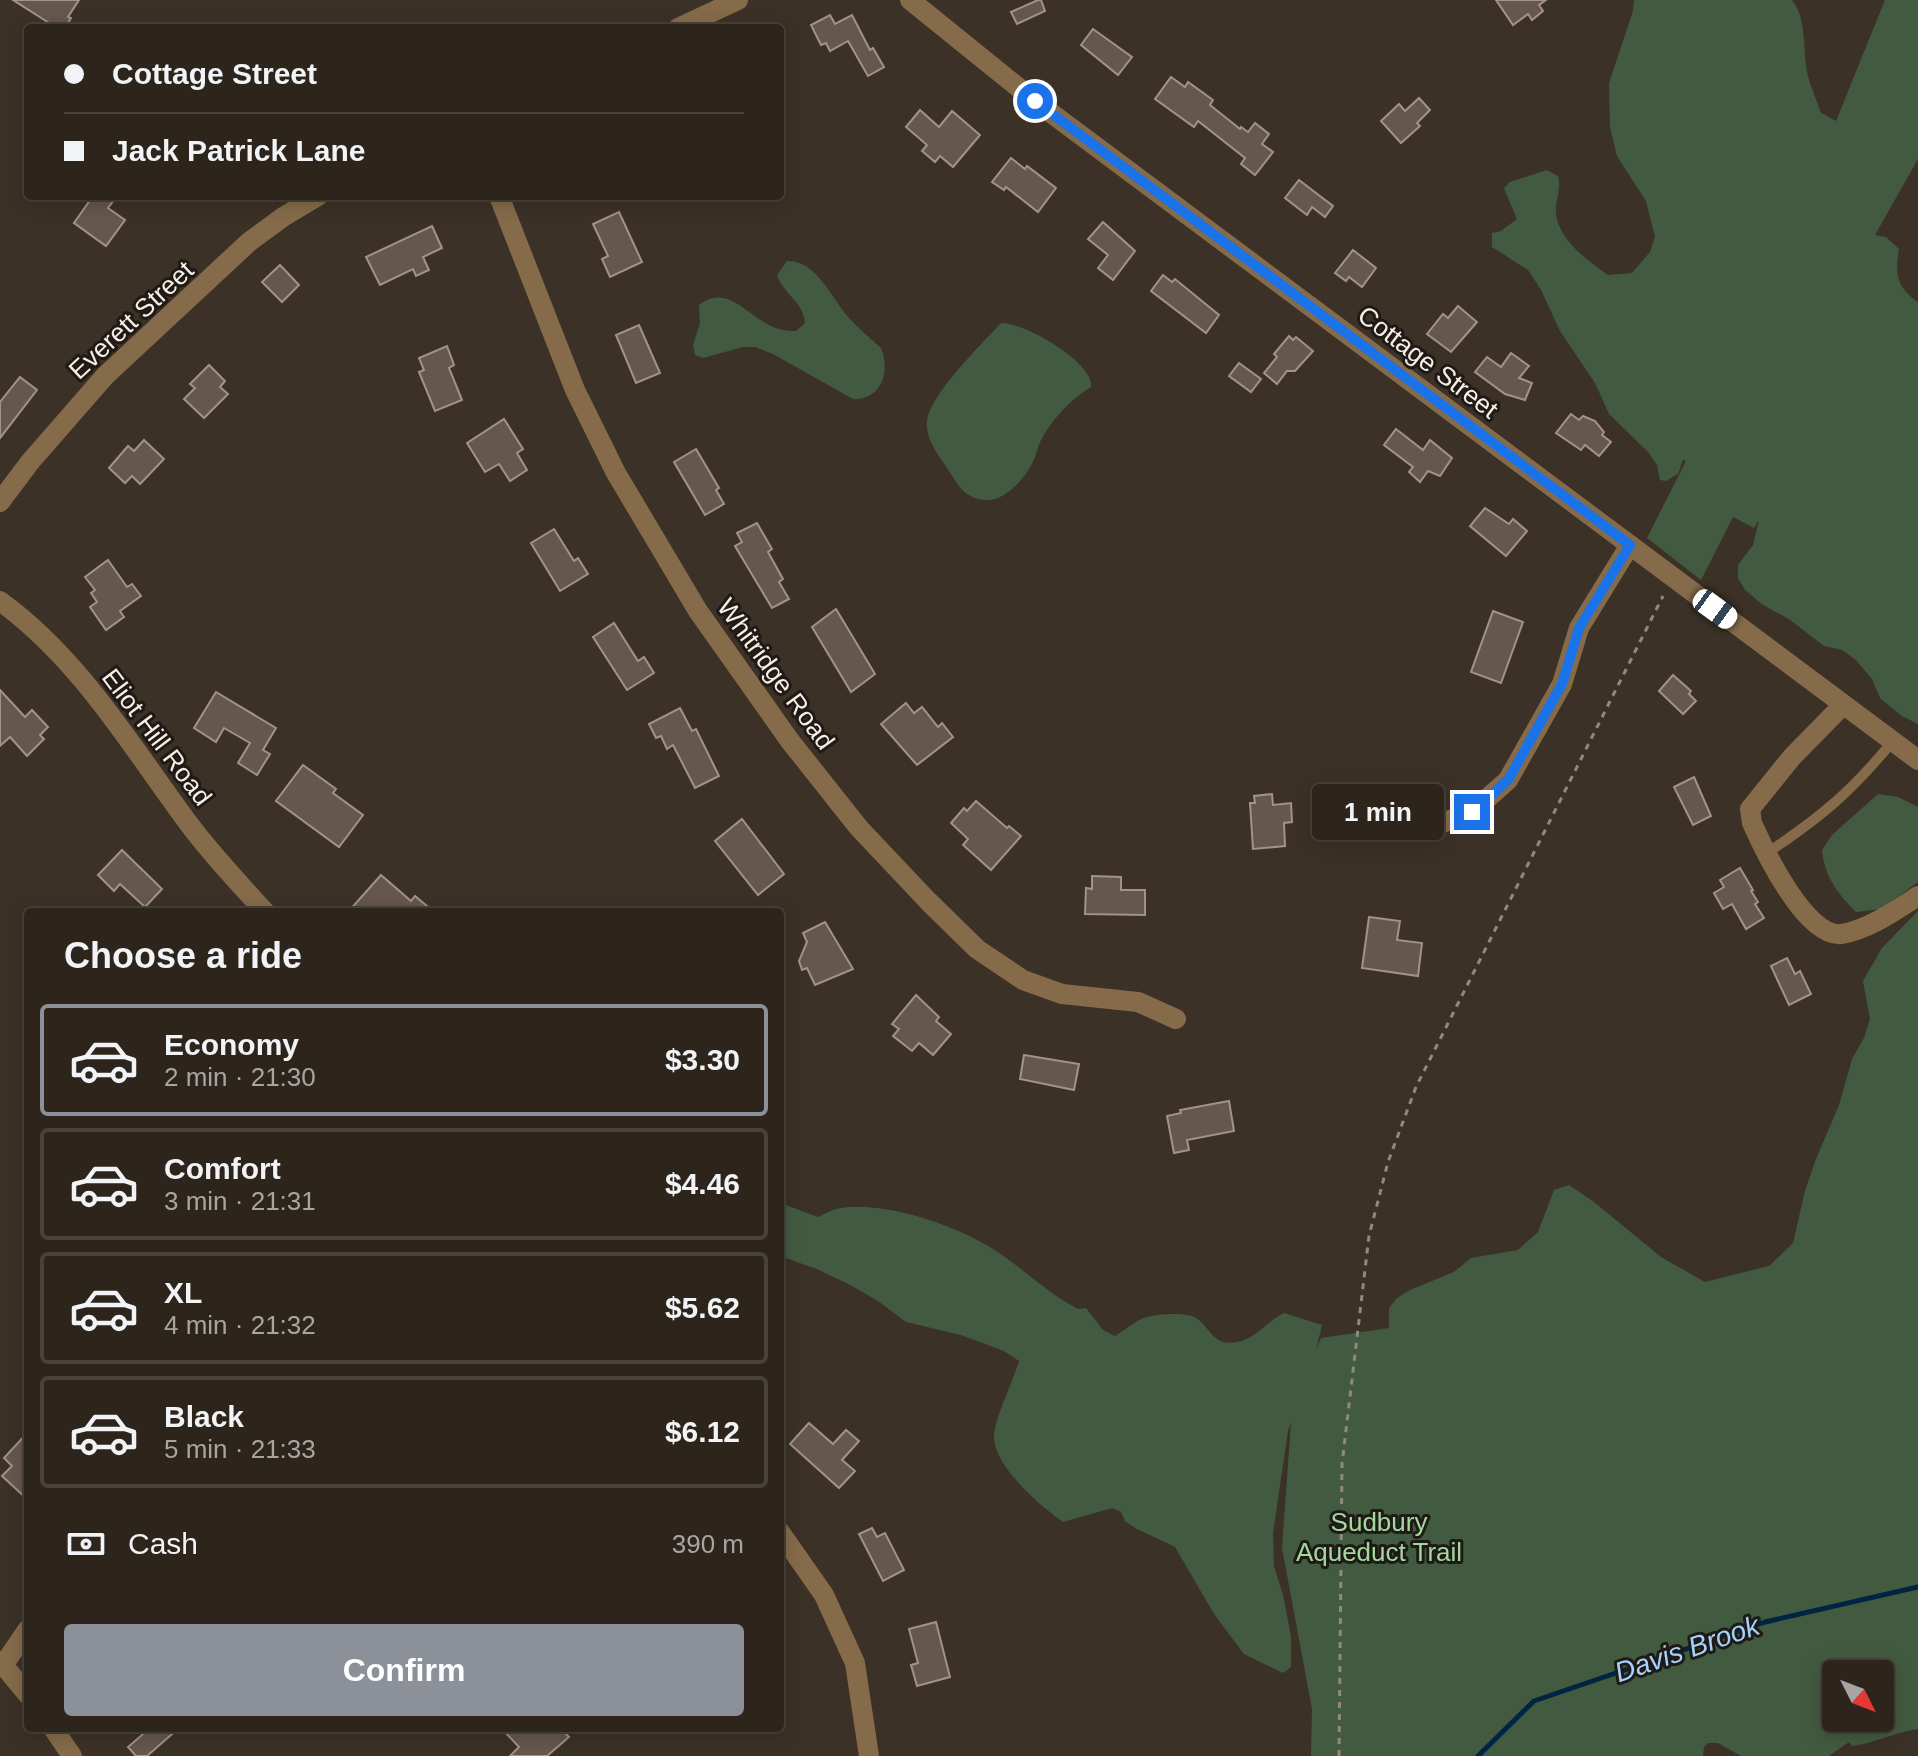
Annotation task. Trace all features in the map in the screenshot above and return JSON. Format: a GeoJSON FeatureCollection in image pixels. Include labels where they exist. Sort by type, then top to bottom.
{"type":"FeatureCollection","features":[{"type":"Feature","properties":{"kind":"street"},"geometry":{"type":"LineString","coordinates":[[687,24],[738,0]]}},
{"type":"Feature","properties":{"kind":"street","name":"Cottage Street"},"geometry":{"type":"LineString","coordinates":[[910,0],[1035,101],[1918,760]]}},
{"type":"Feature","properties":{"kind":"street","name":"Everett Street"},"geometry":{"type":"LineString","coordinates":[[0,502],[30,462],[105,376],[249,242],[311,200]]}},
{"type":"Feature","properties":{"kind":"street","name":"Whitridge Road"},"geometry":{"type":"LineString","coordinates":[[501,200],[575,390],[616,473],[698,611],[790,741],[859,828],[977,949],[1023,980],[1062,994],[1138,1002],[1176,1019]]}},
{"type":"Feature","properties":{"kind":"street"},"geometry":{"type":"LineString","coordinates":[[1423,830],[1472,812],[1508,780],[1562,684],[1579,628],[1630,545]]}},
{"type":"Feature","properties":{"kind":"street","name":"Eliot Hill Road"},"geometry":{"type":"LineString","coordinates":[[0,601],[70,665],[136,748],[189,824],[262,908]]}},
{"type":"Feature","properties":{"kind":"street"},"geometry":{"type":"LineString","coordinates":[[1843,705],[1792,757],[1750,809],[1752,823],[1767,853],[1811,921],[1838,935],[1877,920],[1918,896]]}},
{"type":"Feature","properties":{"kind":"street"},"geometry":{"type":"LineString","coordinates":[[784,1538],[824,1595],[855,1663],[869,1756]]}},
{"type":"Feature","properties":{"kind":"street"},"geometry":{"type":"LineString","coordinates":[[24,1634],[2,1663],[24,1690]]}},
{"type":"Feature","properties":{"kind":"street"},"geometry":{"type":"LineString","coordinates":[[56,1732],[72,1756]]}},
{"type":"Feature","properties":{"kind":"lane"},"geometry":{"type":"LineString","coordinates":[[1767,853],[1816,821],[1844,797],[1893,741]]}},
{"type":"Feature","properties":{"kind":"path"},"geometry":{"type":"LineString","coordinates":[[1339,1756],[1342,1464],[1369,1236],[1388,1162],[1416,1087],[1673,577]]}},
{"type":"Feature","properties":{"kind":"green space"},"geometry":{"type":"Polygon","coordinates":[[[1634,0],[1792,0],[1800,17],[1812,90],[1821,113],[1836,121],[1885,0],[1918,0],[1918,159],[1875,235],[1886,237],[1899,249],[1897,266],[1901,285],[1918,302],[1918,724],[1902,716],[1880,698],[1872,679],[1855,659],[1842,650],[1824,646],[1745,590],[1738,578],[1738,565],[1753,545],[1759,520],[1754,528],[1733,517],[1701,580],[1647,538],[1686,461],[1683,460],[1678,474],[1666,481],[1660,480],[1657,465],[1649,453],[1609,414],[1595,383],[1560,331],[1528,270],[1492,247],[1492,233],[1501,231],[1517,219],[1504,188],[1510,182],[1547,170],[1558,176],[1556,207],[1560,228],[1590,262],[1608,275],[1632,273],[1650,252],[1655,237],[1646,201],[1617,156],[1610,127],[1609,83],[1634,0]]]}},
{"type":"Feature","properties":{"kind":"green space"},"geometry":{"type":"Polygon","coordinates":[[[787,261],[797,262],[815,273],[848,317],[881,348],[884,375],[871,395],[853,399],[755,347],[743,347],[703,358],[695,355],[693,345],[700,323],[699,305],[712,298],[734,302],[781,330],[796,331],[805,323],[801,309],[777,275],[787,261]]]}},
{"type":"Feature","properties":{"kind":"green space"},"geometry":{"type":"Polygon","coordinates":[[[1001,323],[1025,329],[1056,346],[1082,367],[1091,387],[1056,417],[1020,481],[1004,495],[986,500],[974,498],[959,487],[929,438],[927,422],[946,384],[1001,323]]]}},
{"type":"Feature","properties":{"kind":"green space"},"geometry":{"type":"Polygon","coordinates":[[[1878,794],[1898,797],[1918,807],[1918,882],[1881,909],[1856,912],[1833,884],[1822,850],[1832,835],[1878,794]]]}},
{"type":"Feature","properties":{"kind":"green space","name":"Sudbury Aqueduct Trail"},"geometry":{"type":"Polygon","coordinates":[[[1918,911],[1918,1729],[1861,1745],[1852,1746],[1849,1742],[1829,1756],[1741,1756],[1718,1743],[1708,1743],[1703,1756],[1311,1756],[1312,1709],[1282,1548],[1291,1423],[1273,1533],[1274,1566],[1291,1636],[1291,1667],[1283,1673],[1244,1654],[1214,1614],[1175,1547],[1135,1528],[1125,1521],[1121,1512],[1112,1508],[1063,1522],[1043,1507],[1010,1473],[996,1449],[994,1438],[1000,1411],[1019,1361],[1004,1351],[961,1335],[906,1322],[852,1286],[784,1257],[784,1204],[818,1217],[838,1209],[858,1207],[896,1211],[937,1222],[988,1246],[1066,1302],[1078,1309],[1086,1308],[1103,1330],[1115,1336],[1146,1317],[1177,1314],[1196,1318],[1223,1342],[1237,1342],[1250,1337],[1284,1313],[1322,1325],[1316,1350],[1321,1338],[1389,1328],[1389,1308],[1397,1298],[1454,1272],[1471,1258],[1518,1250],[1538,1232],[1554,1190],[1569,1185],[1661,1257],[1705,1282],[1769,1266],[1793,1243],[1816,1159],[1870,1019],[1863,981],[1882,948],[1918,911]]]}},
{"type":"Feature","properties":{"kind":"building"},"geometry":{"type":"Polygon","coordinates":[[[13,0],[79,0],[68,17],[71,18],[67,24],[51,24],[13,0]]]}},
{"type":"Feature","properties":{"kind":"building"},"geometry":{"type":"Polygon","coordinates":[[[1041,0],[1045,11],[1017,24],[1011,12],[1041,0]]]}},
{"type":"Feature","properties":{"kind":"building"},"geometry":{"type":"Polygon","coordinates":[[[1496,0],[1546,0],[1539,5],[1543,11],[1532,20],[1528,14],[1513,25],[1496,0]]]}},
{"type":"Feature","properties":{"kind":"building"},"geometry":{"type":"Polygon","coordinates":[[[830,15],[835,24],[852,15],[870,50],[873,48],[884,67],[868,76],[848,41],[830,51],[826,43],[821,45],[811,25],[830,15]]]}},
{"type":"Feature","properties":{"kind":"building"},"geometry":{"type":"Polygon","coordinates":[[[1093,29],[1132,57],[1118,75],[1081,45],[1093,29]]]}},
{"type":"Feature","properties":{"kind":"building"},"geometry":{"type":"Polygon","coordinates":[[[1171,77],[1185,87],[1188,82],[1213,100],[1210,105],[1240,129],[1248,132],[1255,123],[1269,134],[1262,144],[1273,152],[1255,175],[1241,164],[1245,158],[1198,121],[1194,127],[1155,99],[1171,77]]]}},
{"type":"Feature","properties":{"kind":"building"},"geometry":{"type":"Polygon","coordinates":[[[1419,98],[1430,110],[1417,123],[1420,126],[1401,143],[1381,121],[1399,104],[1405,111],[1419,98]]]}},
{"type":"Feature","properties":{"kind":"building"},"geometry":{"type":"Polygon","coordinates":[[[920,110],[939,127],[952,111],[980,135],[953,167],[940,156],[935,162],[922,151],[927,145],[906,127],[920,110]]]}},
{"type":"Feature","properties":{"kind":"building"},"geometry":{"type":"Polygon","coordinates":[[[1011,158],[1056,188],[1038,212],[1006,187],[1004,190],[992,182],[1011,158]]]}},
{"type":"Feature","properties":{"kind":"building"},"geometry":{"type":"Polygon","coordinates":[[[1299,180],[1333,206],[1325,217],[1312,207],[1307,215],[1285,198],[1299,180]]]}},
{"type":"Feature","properties":{"kind":"building"},"geometry":{"type":"Polygon","coordinates":[[[90,200],[114,200],[108,208],[125,220],[106,246],[74,223],[90,200]]]}},
{"type":"Feature","properties":{"kind":"building"},"geometry":{"type":"Polygon","coordinates":[[[619,212],[642,262],[610,277],[602,259],[608,256],[593,224],[619,212]]]}},
{"type":"Feature","properties":{"kind":"building"},"geometry":{"type":"Polygon","coordinates":[[[1103,222],[1135,251],[1113,280],[1098,268],[1108,255],[1088,239],[1103,222]]]}},
{"type":"Feature","properties":{"kind":"building"},"geometry":{"type":"Polygon","coordinates":[[[432,226],[442,248],[423,257],[429,270],[416,276],[413,269],[380,285],[366,257],[432,226]]]}},
{"type":"Feature","properties":{"kind":"building"},"geometry":{"type":"Polygon","coordinates":[[[1353,250],[1376,268],[1362,287],[1349,277],[1346,281],[1335,273],[1353,250]]]}},
{"type":"Feature","properties":{"kind":"building"},"geometry":{"type":"Polygon","coordinates":[[[280,265],[299,285],[282,302],[262,282],[280,265]]]}},
{"type":"Feature","properties":{"kind":"building"},"geometry":{"type":"Polygon","coordinates":[[[1163,275],[1172,282],[1175,279],[1219,315],[1206,333],[1151,291],[1163,275]]]}},
{"type":"Feature","properties":{"kind":"building"},"geometry":{"type":"Polygon","coordinates":[[[1458,306],[1477,322],[1451,352],[1427,334],[1443,314],[1448,318],[1458,306]]]}},
{"type":"Feature","properties":{"kind":"building"},"geometry":{"type":"Polygon","coordinates":[[[639,325],[660,373],[636,383],[616,335],[639,325]]]}},
{"type":"Feature","properties":{"kind":"building"},"geometry":{"type":"Polygon","coordinates":[[[1289,336],[1293,340],[1296,337],[1313,351],[1295,371],[1287,371],[1277,384],[1264,373],[1289,336]]]}},
{"type":"Feature","properties":{"kind":"building"},"geometry":{"type":"Polygon","coordinates":[[[447,346],[454,365],[449,368],[462,400],[435,411],[419,372],[424,370],[419,358],[447,346]]]}},
{"type":"Feature","properties":{"kind":"building"},"geometry":{"type":"Polygon","coordinates":[[[1511,353],[1529,366],[1519,378],[1532,383],[1525,400],[1505,394],[1475,372],[1487,357],[1501,367],[1511,353]]]}},
{"type":"Feature","properties":{"kind":"building"},"geometry":{"type":"Polygon","coordinates":[[[1239,363],[1261,379],[1251,392],[1229,376],[1239,363]]]}},
{"type":"Feature","properties":{"kind":"building"},"geometry":{"type":"Polygon","coordinates":[[[209,365],[225,381],[220,387],[228,394],[204,418],[184,399],[195,388],[190,384],[209,365]]]}},
{"type":"Feature","properties":{"kind":"building"},"geometry":{"type":"Polygon","coordinates":[[[20,377],[37,390],[0,438],[0,402],[20,377]]]}},
{"type":"Feature","properties":{"kind":"building"},"geometry":{"type":"Polygon","coordinates":[[[1571,414],[1579,420],[1583,416],[1595,421],[1604,432],[1602,435],[1611,442],[1599,456],[1585,445],[1581,450],[1556,433],[1571,414]]]}},
{"type":"Feature","properties":{"kind":"building"},"geometry":{"type":"Polygon","coordinates":[[[504,419],[523,449],[517,453],[527,470],[510,481],[499,464],[485,472],[467,443],[504,419]]]}},
{"type":"Feature","properties":{"kind":"building"},"geometry":{"type":"Polygon","coordinates":[[[1396,429],[1423,450],[1430,440],[1452,458],[1440,476],[1428,471],[1420,482],[1409,472],[1413,467],[1384,445],[1396,429]]]}},
{"type":"Feature","properties":{"kind":"building"},"geometry":{"type":"Polygon","coordinates":[[[144,440],[164,459],[140,484],[132,476],[125,483],[109,468],[128,446],[134,451],[144,440]]]}},
{"type":"Feature","properties":{"kind":"building"},"geometry":{"type":"Polygon","coordinates":[[[696,449],[719,488],[716,490],[724,504],[705,515],[674,462],[696,449]]]}},
{"type":"Feature","properties":{"kind":"building"},"geometry":{"type":"Polygon","coordinates":[[[1485,508],[1509,524],[1513,519],[1527,531],[1506,556],[1470,526],[1485,508]]]}},
{"type":"Feature","properties":{"kind":"building"},"geometry":{"type":"Polygon","coordinates":[[[757,523],[772,549],[768,552],[783,579],[779,582],[789,599],[772,608],[735,546],[742,542],[737,533],[757,523]]]}},
{"type":"Feature","properties":{"kind":"building"},"geometry":{"type":"Polygon","coordinates":[[[554,529],[574,561],[578,558],[588,574],[560,591],[531,543],[554,529]]]}},
{"type":"Feature","properties":{"kind":"building"},"geometry":{"type":"Polygon","coordinates":[[[108,560],[127,587],[132,584],[141,596],[120,611],[124,617],[106,630],[90,607],[97,602],[91,593],[95,590],[85,577],[108,560]]]}},
{"type":"Feature","properties":{"kind":"building"},"geometry":{"type":"Polygon","coordinates":[[[836,609],[875,674],[851,692],[812,627],[836,609]]]}},
{"type":"Feature","properties":{"kind":"building"},"geometry":{"type":"Polygon","coordinates":[[[1493,611],[1523,622],[1501,683],[1471,672],[1493,611]]]}},
{"type":"Feature","properties":{"kind":"building"},"geometry":{"type":"Polygon","coordinates":[[[614,623],[638,661],[644,657],[654,673],[627,690],[593,637],[614,623]]]}},
{"type":"Feature","properties":{"kind":"building"},"geometry":{"type":"Polygon","coordinates":[[[1673,675],[1691,691],[1689,694],[1696,701],[1683,714],[1659,691],[1673,675]]]}},
{"type":"Feature","properties":{"kind":"building"},"geometry":{"type":"Polygon","coordinates":[[[0,690],[25,717],[32,710],[48,727],[40,735],[44,739],[27,756],[10,737],[0,746],[0,690]]]}},
{"type":"Feature","properties":{"kind":"building"},"geometry":{"type":"Polygon","coordinates":[[[216,692],[276,728],[263,750],[270,754],[257,775],[238,763],[250,743],[224,728],[216,742],[194,728],[216,692]]]}},
{"type":"Feature","properties":{"kind":"building"},"geometry":{"type":"Polygon","coordinates":[[[906,703],[914,713],[922,707],[938,727],[942,723],[953,737],[917,765],[881,724],[906,703]]]}},
{"type":"Feature","properties":{"kind":"building"},"geometry":{"type":"Polygon","coordinates":[[[680,708],[692,731],[696,729],[719,776],[695,788],[673,745],[667,749],[661,736],[656,738],[649,724],[680,708]]]}},
{"type":"Feature","properties":{"kind":"building"},"geometry":{"type":"Polygon","coordinates":[[[303,765],[336,789],[333,793],[363,815],[339,847],[276,801],[303,765]]]}},
{"type":"Feature","properties":{"kind":"building"},"geometry":{"type":"Polygon","coordinates":[[[1694,777],[1711,816],[1693,825],[1674,787],[1694,777]]]}},
{"type":"Feature","properties":{"kind":"building"},"geometry":{"type":"Polygon","coordinates":[[[1272,794],[1273,805],[1291,803],[1292,822],[1284,823],[1285,846],[1253,849],[1250,803],[1255,803],[1254,796],[1272,794]]]}},
{"type":"Feature","properties":{"kind":"building"},"geometry":{"type":"Polygon","coordinates":[[[976,801],[1021,836],[991,870],[963,845],[968,839],[951,823],[964,808],[967,811],[976,801]]]}},
{"type":"Feature","properties":{"kind":"building"},"geometry":{"type":"Polygon","coordinates":[[[742,819],[784,874],[758,895],[715,841],[742,819]]]}},
{"type":"Feature","properties":{"kind":"building"},"geometry":{"type":"Polygon","coordinates":[[[122,850],[162,889],[145,907],[120,884],[114,891],[98,875],[122,850]]]}},
{"type":"Feature","properties":{"kind":"building"},"geometry":{"type":"Polygon","coordinates":[[[1740,868],[1764,918],[1746,929],[1732,904],[1723,909],[1714,893],[1724,887],[1720,880],[1740,868]]]}},
{"type":"Feature","properties":{"kind":"building"},"geometry":{"type":"Polygon","coordinates":[[[381,875],[411,901],[415,896],[429,908],[352,908],[381,875]]]}},
{"type":"Feature","properties":{"kind":"building"},"geometry":{"type":"Polygon","coordinates":[[[1092,876],[1121,877],[1121,890],[1145,890],[1145,915],[1085,914],[1086,888],[1092,889],[1092,876]]]}},
{"type":"Feature","properties":{"kind":"building"},"geometry":{"type":"Polygon","coordinates":[[[1369,917],[1400,921],[1397,940],[1422,943],[1418,976],[1362,968],[1369,917]]]}},
{"type":"Feature","properties":{"kind":"building"},"geometry":{"type":"Polygon","coordinates":[[[825,922],[853,969],[815,985],[807,968],[802,970],[799,961],[807,942],[803,933],[825,922]]]}},
{"type":"Feature","properties":{"kind":"building"},"geometry":{"type":"Polygon","coordinates":[[[1787,958],[1795,974],[1800,971],[1811,994],[1789,1005],[1771,966],[1787,958]]]}},
{"type":"Feature","properties":{"kind":"building"},"geometry":{"type":"Polygon","coordinates":[[[916,995],[939,1017],[936,1021],[951,1034],[933,1055],[919,1043],[912,1051],[893,1036],[899,1029],[892,1024],[916,995]]]}},
{"type":"Feature","properties":{"kind":"building"},"geometry":{"type":"Polygon","coordinates":[[[1024,1055],[1079,1064],[1074,1090],[1020,1079],[1024,1055]]]}},
{"type":"Feature","properties":{"kind":"building"},"geometry":{"type":"Polygon","coordinates":[[[1229,1101],[1234,1131],[1187,1140],[1189,1150],[1174,1153],[1167,1116],[1181,1113],[1180,1110],[1229,1101]]]}},
{"type":"Feature","properties":{"kind":"building"},"geometry":{"type":"Polygon","coordinates":[[[809,1423],[833,1444],[846,1430],[859,1441],[842,1460],[855,1471],[839,1488],[790,1444],[809,1423]]]}},
{"type":"Feature","properties":{"kind":"building"},"geometry":{"type":"Polygon","coordinates":[[[24,1436],[24,1496],[2,1476],[12,1466],[4,1458],[24,1436]]]}},
{"type":"Feature","properties":{"kind":"building"},"geometry":{"type":"Polygon","coordinates":[[[872,1528],[877,1537],[885,1533],[904,1570],[883,1581],[859,1534],[872,1528]]]}},
{"type":"Feature","properties":{"kind":"building"},"geometry":{"type":"Polygon","coordinates":[[[936,1622],[950,1677],[917,1686],[911,1665],[918,1663],[909,1629],[936,1622]]]}},
{"type":"Feature","properties":{"kind":"building"},"geometry":{"type":"Polygon","coordinates":[[[145,1732],[174,1732],[147,1756],[136,1756],[128,1747],[145,1732]]]}},
{"type":"Feature","properties":{"kind":"building"},"geometry":{"type":"Polygon","coordinates":[[[505,1732],[565,1732],[569,1737],[547,1756],[510,1756],[519,1747],[505,1732]]]}},
{"type":"Feature","properties":{"kind":"waterway","name":"Davis Brook"},"geometry":{"type":"LineString","coordinates":[[1478,1756],[1534,1701],[1765,1622],[1918,1587]]}},
{"type":"Feature","properties":{"kind":"route"},"geometry":{"type":"LineString","coordinates":[[1035,101],[1630,545],[1579,628],[1562,684],[1508,780],[1472,812]]}}]}
